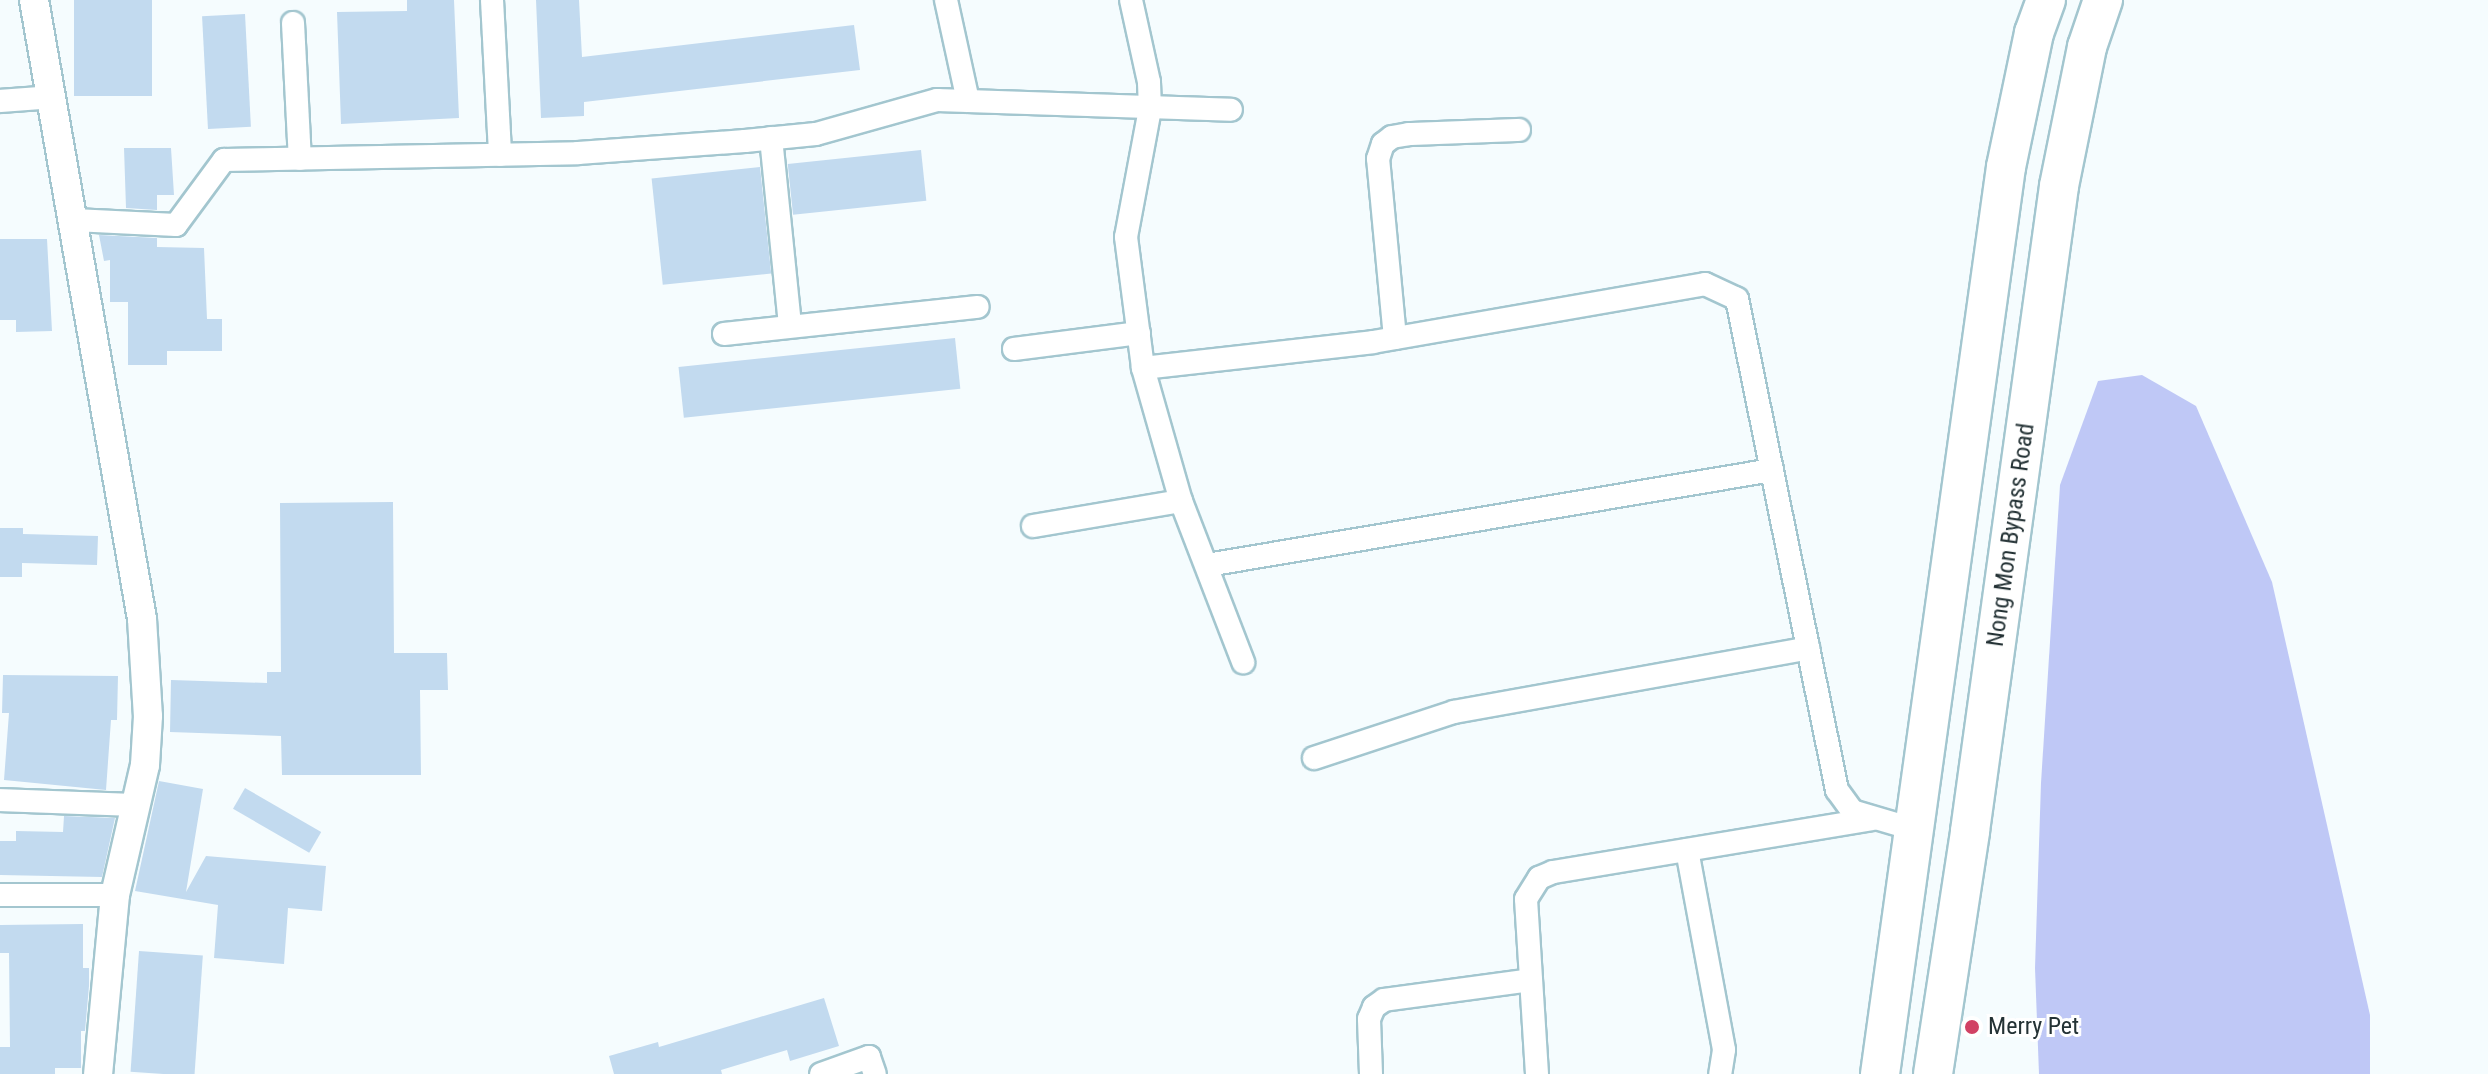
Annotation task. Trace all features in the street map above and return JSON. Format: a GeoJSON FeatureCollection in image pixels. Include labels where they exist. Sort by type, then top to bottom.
{"type":"FeatureCollection","features":[{"type":"Feature","properties":{"kind":"highway"},"geometry":{"type":"LineString","coordinates":[[1880,1074],[2006,167],[2034,33],[2046,0]]}},
{"type":"Feature","properties":{"kind":"highway","name":"Nong Mon Bypass Road"},"geometry":{"type":"LineString","coordinates":[[1933,1074],[1970,831],[2059,186],[2087,47],[2103,0]]}},
{"type":"Feature","properties":{"kind":"street"},"geometry":{"type":"LineString","coordinates":[[34,0],[142,619],[148,716],[145,765],[115,895],[98,1074]]}},
{"type":"Feature","properties":{"kind":"street"},"geometry":{"type":"LineString","coordinates":[[492,0],[500,155]]}},
{"type":"Feature","properties":{"kind":"street"},"geometry":{"type":"LineString","coordinates":[[946,0],[968,101]]}},
{"type":"Feature","properties":{"kind":"street"},"geometry":{"type":"LineString","coordinates":[[1131,0],[1149,82],[1150,109],[1126,237],[1143,368],[1181,501],[1243,662]]}},
{"type":"Feature","properties":{"kind":"street"},"geometry":{"type":"LineString","coordinates":[[293,23],[300,159]]}},
{"type":"Feature","properties":{"kind":"street"},"geometry":{"type":"LineString","coordinates":[[0,101],[53,97]]}},
{"type":"Feature","properties":{"kind":"street"},"geometry":{"type":"LineString","coordinates":[[74,220],[176,225],[224,160],[578,153],[771,138],[816,134],[937,100],[1231,110]]}},
{"type":"Feature","properties":{"kind":"street"},"geometry":{"type":"LineString","coordinates":[[1395,338],[1378,159],[1383,144],[1409,134],[1519,130]]}},
{"type":"Feature","properties":{"kind":"street"},"geometry":{"type":"LineString","coordinates":[[771,138],[790,326]]}},
{"type":"Feature","properties":{"kind":"street"},"geometry":{"type":"LineString","coordinates":[[1143,368],[1395,338],[1705,284],[1737,299],[1837,790],[1852,811],[1916,830]]}},
{"type":"Feature","properties":{"kind":"street"},"geometry":{"type":"LineString","coordinates":[[724,334],[978,307]]}},
{"type":"Feature","properties":{"kind":"street"},"geometry":{"type":"LineString","coordinates":[[1014,349],[1139,333]]}},
{"type":"Feature","properties":{"kind":"street"},"geometry":{"type":"LineString","coordinates":[[1207,565],[1772,470]]}},
{"type":"Feature","properties":{"kind":"street"},"geometry":{"type":"LineString","coordinates":[[1033,526],[1181,501]]}},
{"type":"Feature","properties":{"kind":"street"},"geometry":{"type":"LineString","coordinates":[[1314,758],[1454,712],[1808,648]]}},
{"type":"Feature","properties":{"kind":"street"},"geometry":{"type":"LineString","coordinates":[[0,800],[137,805]]}},
{"type":"Feature","properties":{"kind":"street"},"geometry":{"type":"LineString","coordinates":[[1537,1074],[1526,899],[1539,878],[1553,872],[1876,818]]}},
{"type":"Feature","properties":{"kind":"street"},"geometry":{"type":"LineString","coordinates":[[1687,850],[1724,1050],[1720,1074]]}},
{"type":"Feature","properties":{"kind":"street"},"geometry":{"type":"LineString","coordinates":[[0,895],[115,895]]}},
{"type":"Feature","properties":{"kind":"street"},"geometry":{"type":"LineString","coordinates":[[1371,1074],[1369,1019],[1374,1007],[1384,1000],[1531,980]]}},
{"type":"Feature","properties":{"kind":"street"},"geometry":{"type":"LineString","coordinates":[[821,1074],[869,1057],[875,1074]]}},
{"type":"Feature","properties":{"kind":"water"},"geometry":{"type":"Polygon","coordinates":[[[2142,375],[2196,406],[2272,582],[2370,1015],[2370,1074],[2039,1074],[2035,968],[2041,783],[2060,485],[2098,381],[2142,375]]]}},
{"type":"Feature","properties":{"kind":"building"},"geometry":{"type":"Polygon","coordinates":[[[74,0],[152,0],[152,96],[74,96],[74,0]]]}},
{"type":"Feature","properties":{"kind":"building"},"geometry":{"type":"Polygon","coordinates":[[[407,0],[454,0],[459,118],[341,124],[337,12],[407,11],[407,0]]]}},
{"type":"Feature","properties":{"kind":"building"},"geometry":{"type":"Polygon","coordinates":[[[536,0],[579,0],[582,57],[854,25],[860,70],[584,102],[584,116],[541,118],[536,0]]]}},
{"type":"Feature","properties":{"kind":"building"},"geometry":{"type":"Polygon","coordinates":[[[245,14],[251,127],[208,129],[202,16],[245,14]]]}},
{"type":"Feature","properties":{"kind":"building"},"geometry":{"type":"Polygon","coordinates":[[[124,148],[171,148],[174,195],[157,195],[157,210],[126,208],[124,148]]]}},
{"type":"Feature","properties":{"kind":"building"},"geometry":{"type":"Polygon","coordinates":[[[921,150],[926,201],[793,215],[788,164],[921,150]]]}},
{"type":"Feature","properties":{"kind":"building"},"geometry":{"type":"Polygon","coordinates":[[[760,167],[771,273],[663,285],[652,178],[760,167]]]}},
{"type":"Feature","properties":{"kind":"building"},"geometry":{"type":"Polygon","coordinates":[[[99,235],[157,238],[157,247],[204,248],[207,319],[222,319],[222,351],[167,351],[167,365],[128,365],[128,302],[110,302],[110,260],[104,261],[99,235]]]}},
{"type":"Feature","properties":{"kind":"building"},"geometry":{"type":"Polygon","coordinates":[[[0,239],[47,239],[52,331],[16,332],[16,320],[0,320],[0,239]]]}},
{"type":"Feature","properties":{"kind":"building"},"geometry":{"type":"Polygon","coordinates":[[[955,338],[960,389],[684,418],[679,367],[955,338]]]}},
{"type":"Feature","properties":{"kind":"building"},"geometry":{"type":"Polygon","coordinates":[[[393,502],[394,653],[447,653],[448,690],[420,690],[421,775],[282,775],[281,736],[170,732],[171,680],[267,683],[267,672],[281,672],[280,503],[393,502]]]}},
{"type":"Feature","properties":{"kind":"building"},"geometry":{"type":"Polygon","coordinates":[[[0,528],[23,528],[23,534],[98,536],[97,565],[22,563],[22,577],[0,577],[0,528]]]}},
{"type":"Feature","properties":{"kind":"building"},"geometry":{"type":"Polygon","coordinates":[[[3,675],[118,676],[117,720],[111,720],[106,790],[4,780],[9,713],[2,713],[3,675]]]}},
{"type":"Feature","properties":{"kind":"building"},"geometry":{"type":"Polygon","coordinates":[[[159,781],[203,789],[186,892],[206,856],[326,866],[322,911],[288,908],[284,964],[214,958],[218,905],[135,891],[159,781]]]}},
{"type":"Feature","properties":{"kind":"building"},"geometry":{"type":"Polygon","coordinates":[[[245,788],[321,832],[309,853],[233,809],[245,788]]]}},
{"type":"Feature","properties":{"kind":"building"},"geometry":{"type":"Polygon","coordinates":[[[64,816],[115,818],[102,877],[0,875],[0,841],[16,841],[16,831],[63,832],[64,816]]]}},
{"type":"Feature","properties":{"kind":"building"},"geometry":{"type":"Polygon","coordinates":[[[83,924],[83,968],[89,968],[89,986],[85,1031],[81,1031],[81,1068],[55,1068],[55,1074],[0,1074],[0,1047],[10,1047],[9,953],[0,953],[0,925],[83,924]]]}},
{"type":"Feature","properties":{"kind":"building"},"geometry":{"type":"Polygon","coordinates":[[[139,951],[203,955],[195,1074],[131,1072],[139,951]]]}},
{"type":"Feature","properties":{"kind":"building"},"geometry":{"type":"Polygon","coordinates":[[[824,998],[839,1046],[790,1061],[787,1050],[721,1070],[722,1074],[614,1074],[609,1056],[658,1042],[659,1047],[824,998]]]}},
{"type":"Feature","properties":{"kind":"place","name":"Merry Pet"},"geometry":{"type":"Point","coordinates":[1972,1027]}}]}
